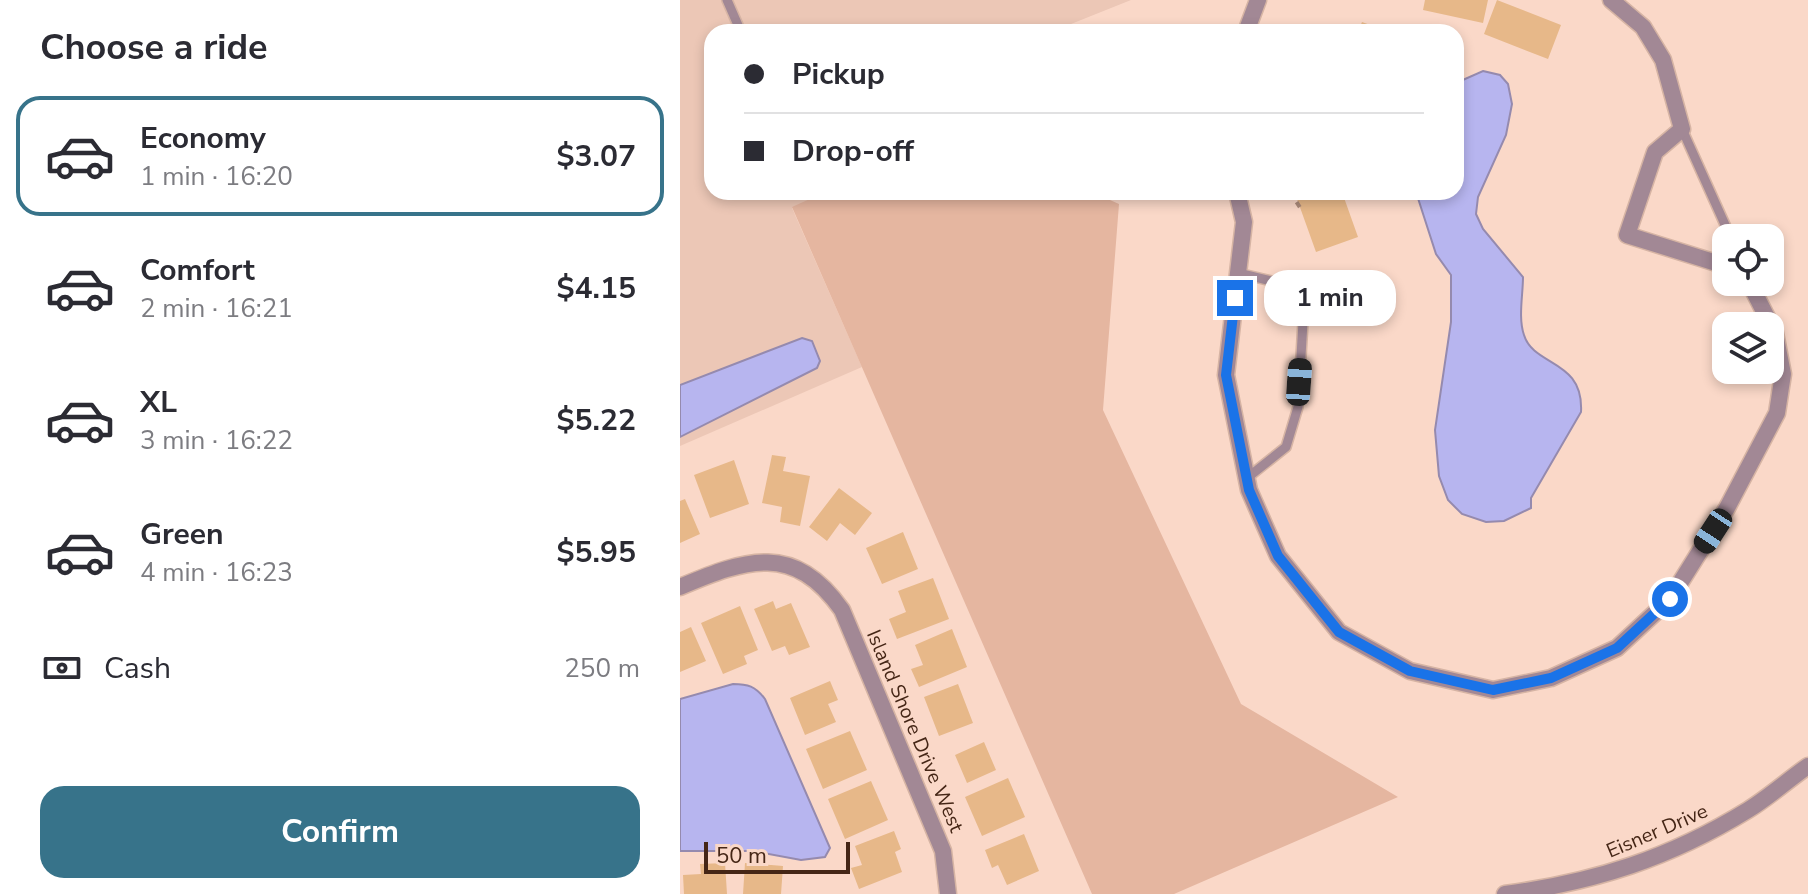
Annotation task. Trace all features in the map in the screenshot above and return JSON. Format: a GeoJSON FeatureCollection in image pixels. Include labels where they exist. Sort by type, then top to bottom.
{"type":"FeatureCollection","features":[{"type":"Feature","properties":{"kind":"street"},"geometry":{"type":"LineString","coordinates":[[1249,24],[1258,0]]}},
{"type":"Feature","properties":{"kind":"street"},"geometry":{"type":"LineString","coordinates":[[1611,0],[1643,27],[1663,60],[1682,129],[1655,152],[1627,235],[1712,262]]}},
{"type":"Feature","properties":{"kind":"street"},"geometry":{"type":"LineString","coordinates":[[1239,200],[1244,222],[1226,375],[1249,490],[1278,556],[1339,632],[1410,671],[1493,690],[1551,678],[1617,648],[1670,599],[1727,508],[1777,413],[1783,374],[1775,333],[1756,296]]}},
{"type":"Feature","properties":{"kind":"street","name":"Island Shore Drive West"},"geometry":{"type":"LineString","coordinates":[[680,587],[726,567],[768,562],[788,565],[828,590],[842,610],[943,851],[948,894]]}},
{"type":"Feature","properties":{"kind":"street","name":"Eisner Drive"},"geometry":{"type":"LineString","coordinates":[[1505,894],[1581,882],[1629,868],[1672,850],[1750,809],[1808,766]]}},
{"type":"Feature","properties":{"kind":"lane"},"geometry":{"type":"LineString","coordinates":[[727,0],[738,24]]}},
{"type":"Feature","properties":{"kind":"lane"},"geometry":{"type":"LineString","coordinates":[[1682,129],[1725,224]]}},
{"type":"Feature","properties":{"kind":"lane"},"geometry":{"type":"LineString","coordinates":[[1238,273],[1288,285],[1304,305],[1298,407],[1286,447],[1247,478]]}},
{"type":"Feature","properties":{"kind":"path"},"geometry":{"type":"LineString","coordinates":[[1295,200],[1303,212]]}},
{"type":"Feature","properties":{"kind":"shaded area"},"geometry":{"type":"Polygon","coordinates":[[[680,0],[1131,0],[1071,24],[704,24],[704,200],[808,200],[792,208],[862,367],[680,446],[680,0]]]}},
{"type":"Feature","properties":{"kind":"shaded area"},"geometry":{"type":"Polygon","coordinates":[[[807,200],[1110,200],[1119,204],[1103,410],[1241,704],[1398,797],[1174,894],[1092,894],[792,207],[807,200]]]}},
{"type":"Feature","properties":{"kind":"water"},"geometry":{"type":"Polygon","coordinates":[[[1483,71],[1500,75],[1508,84],[1512,104],[1506,135],[1478,197],[1476,214],[1483,229],[1523,277],[1521,321],[1529,345],[1567,373],[1580,395],[1581,412],[1531,498],[1531,508],[1504,521],[1486,522],[1462,514],[1448,500],[1439,476],[1435,430],[1451,322],[1451,275],[1436,254],[1419,200],[1464,200],[1464,79],[1483,71]]]}},
{"type":"Feature","properties":{"kind":"water"},"geometry":{"type":"Polygon","coordinates":[[[802,338],[812,341],[820,361],[817,368],[680,437],[680,385],[802,338]]]}},
{"type":"Feature","properties":{"kind":"water"},"geometry":{"type":"Polygon","coordinates":[[[733,684],[751,687],[765,699],[830,848],[825,857],[801,860],[752,851],[680,851],[680,699],[733,684]]]}},
{"type":"Feature","properties":{"kind":"building"},"geometry":{"type":"Polygon","coordinates":[[[1425,0],[1488,0],[1483,23],[1423,10],[1425,0]]]}},
{"type":"Feature","properties":{"kind":"building"},"geometry":{"type":"Polygon","coordinates":[[[1497,0],[1561,25],[1548,59],[1484,34],[1497,0]]]}},
{"type":"Feature","properties":{"kind":"building"},"geometry":{"type":"Polygon","coordinates":[[[1297,200],[1345,200],[1358,237],[1316,252],[1297,200]]]}},
{"type":"Feature","properties":{"kind":"building"},"geometry":{"type":"Polygon","coordinates":[[[772,455],[786,457],[783,471],[810,476],[800,526],[780,522],[782,507],[762,503],[772,455]]]}},
{"type":"Feature","properties":{"kind":"building"},"geometry":{"type":"Polygon","coordinates":[[[734,460],[749,504],[710,518],[694,475],[734,460]]]}},
{"type":"Feature","properties":{"kind":"building"},"geometry":{"type":"Polygon","coordinates":[[[839,488],[872,513],[855,535],[840,523],[827,541],[809,527],[839,488]]]}},
{"type":"Feature","properties":{"kind":"building"},"geometry":{"type":"Polygon","coordinates":[[[685,499],[700,534],[680,543],[680,501],[685,499]]]}},
{"type":"Feature","properties":{"kind":"building"},"geometry":{"type":"Polygon","coordinates":[[[903,532],[918,569],[882,584],[866,548],[903,532]]]}},
{"type":"Feature","properties":{"kind":"building"},"geometry":{"type":"Polygon","coordinates":[[[933,578],[949,619],[897,639],[889,619],[906,612],[898,591],[933,578]]]}},
{"type":"Feature","properties":{"kind":"building"},"geometry":{"type":"Polygon","coordinates":[[[773,601],[776,609],[791,603],[810,647],[789,655],[785,646],[772,651],[754,609],[773,601]]]}},
{"type":"Feature","properties":{"kind":"building"},"geometry":{"type":"Polygon","coordinates":[[[740,606],[758,650],[744,656],[747,664],[723,674],[701,623],[740,606]]]}},
{"type":"Feature","properties":{"kind":"building"},"geometry":{"type":"Polygon","coordinates":[[[691,627],[706,661],[680,672],[680,632],[691,627]]]}},
{"type":"Feature","properties":{"kind":"building"},"geometry":{"type":"Polygon","coordinates":[[[952,629],[967,667],[919,687],[911,669],[923,665],[915,645],[952,629]]]}},
{"type":"Feature","properties":{"kind":"building"},"geometry":{"type":"Polygon","coordinates":[[[830,681],[838,700],[828,704],[836,722],[805,735],[790,698],[830,681]]]}},
{"type":"Feature","properties":{"kind":"building"},"geometry":{"type":"Polygon","coordinates":[[[958,684],[973,723],[939,736],[924,697],[958,684]]]}},
{"type":"Feature","properties":{"kind":"building"},"geometry":{"type":"Polygon","coordinates":[[[850,731],[867,770],[823,789],[806,749],[850,731]]]}},
{"type":"Feature","properties":{"kind":"building"},"geometry":{"type":"Polygon","coordinates":[[[984,742],[996,770],[967,783],[955,755],[984,742]]]}},
{"type":"Feature","properties":{"kind":"building"},"geometry":{"type":"Polygon","coordinates":[[[1008,778],[1025,817],[982,836],[965,797],[1008,778]]]}},
{"type":"Feature","properties":{"kind":"building"},"geometry":{"type":"Polygon","coordinates":[[[871,781],[888,820],[845,839],[828,799],[871,781]]]}},
{"type":"Feature","properties":{"kind":"building"},"geometry":{"type":"Polygon","coordinates":[[[894,831],[901,849],[895,852],[902,872],[859,889],[851,868],[862,865],[855,846],[894,831]]]}},
{"type":"Feature","properties":{"kind":"building"},"geometry":{"type":"Polygon","coordinates":[[[1024,834],[1039,871],[1007,885],[998,865],[992,868],[985,850],[1024,834]]]}},
{"type":"Feature","properties":{"kind":"building"},"geometry":{"type":"Polygon","coordinates":[[[725,863],[727,894],[684,894],[683,875],[701,874],[700,864],[725,863]]]}},
{"type":"Feature","properties":{"kind":"building"},"geometry":{"type":"Polygon","coordinates":[[[745,863],[783,866],[781,894],[743,894],[745,863]]]}},
{"type":"Feature","properties":{"kind":"route"},"geometry":{"type":"LineString","coordinates":[[1235,298],[1226,375],[1249,490],[1278,556],[1339,632],[1410,671],[1493,690],[1551,678],[1617,648],[1670,599]]}}]}
